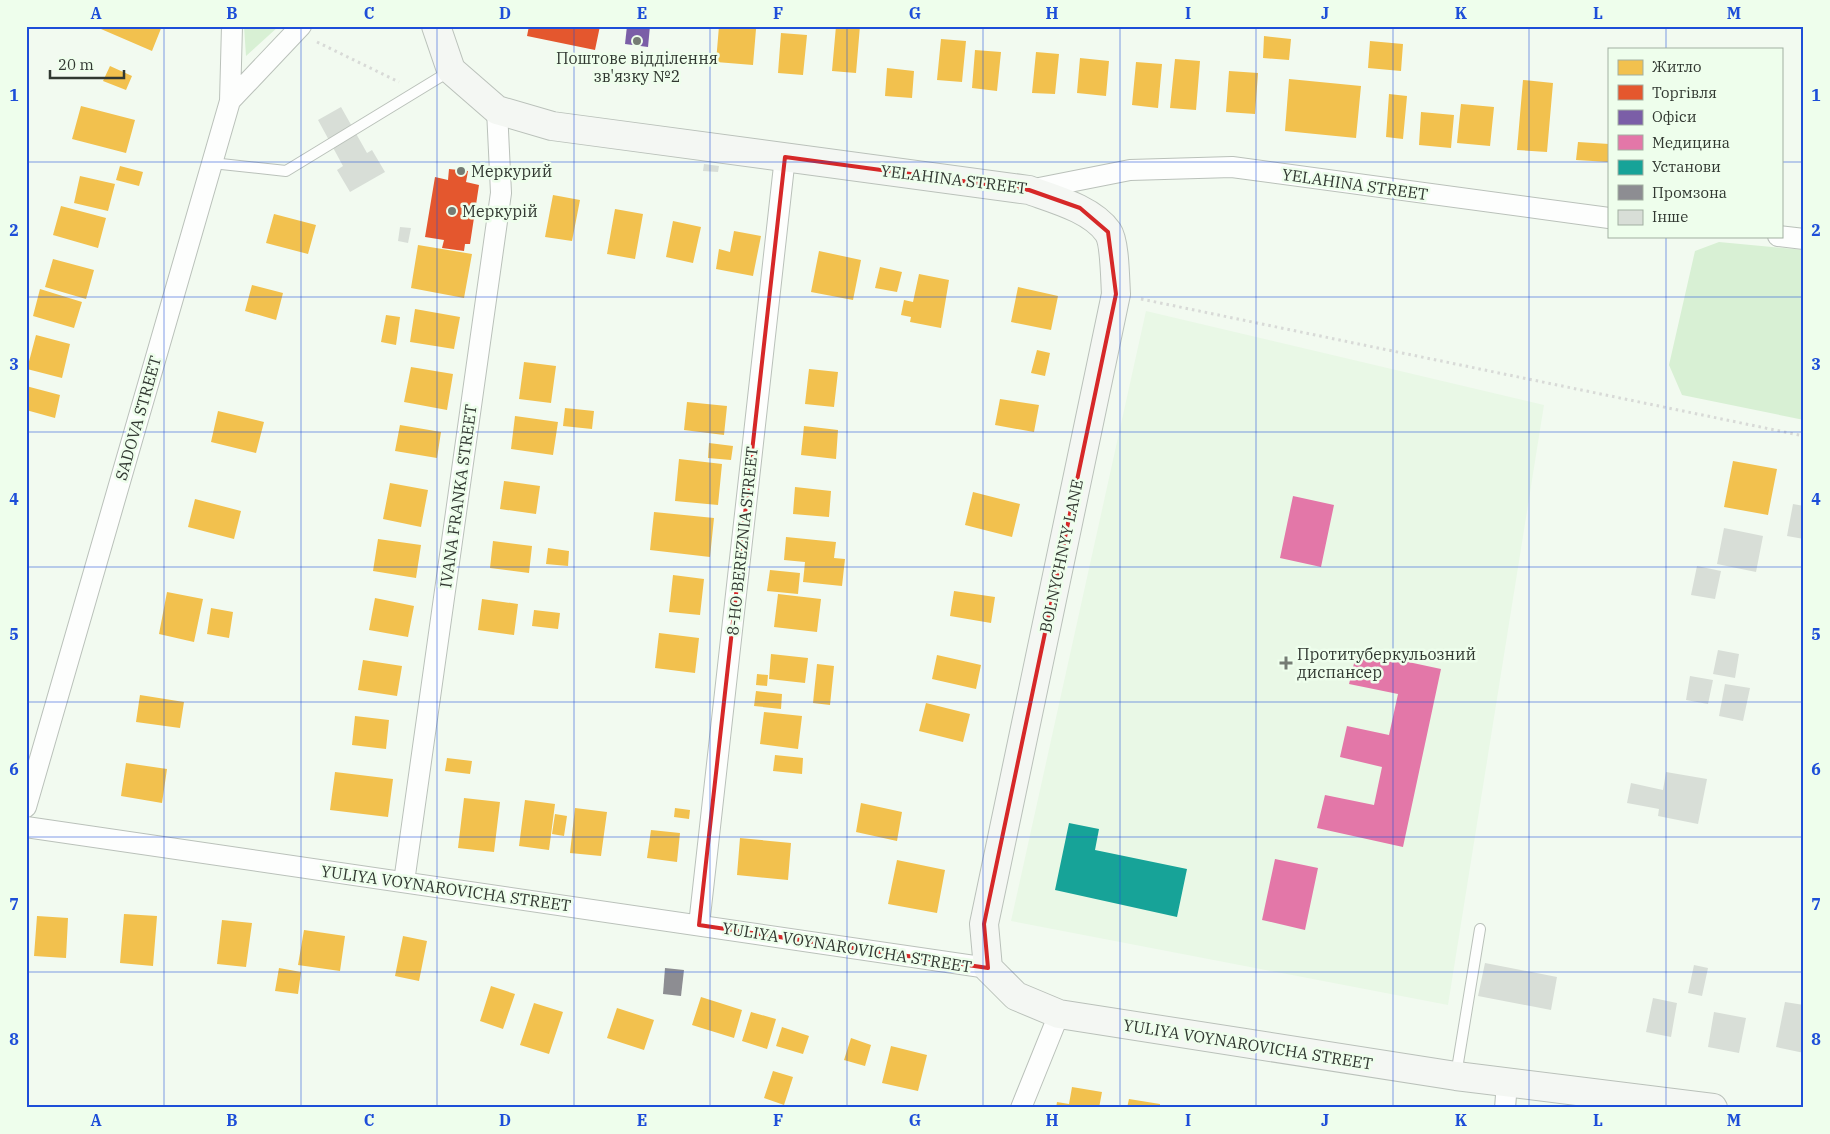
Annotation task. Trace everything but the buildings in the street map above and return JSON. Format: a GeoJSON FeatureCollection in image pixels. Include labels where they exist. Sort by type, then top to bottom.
{"type":"FeatureCollection","features":[{"type":"Feature","properties":{"kind":"main road"},"geometry":{"type":"LineString","coordinates":[[436,26],[451,70]]}},
{"type":"Feature","properties":{"kind":"main road","name":"YELAHINA STREET"},"geometry":{"type":"LineString","coordinates":[[451,70],[497,110],[552,126],[1029,190]]}},
{"type":"Feature","properties":{"kind":"main road","name":"BOLNYCHNYY LANE"},"geometry":{"type":"LineString","coordinates":[[988,968],[984,924],[1116,294],[1115,265],[1108,232],[1080,208],[1029,190]]}},
{"type":"Feature","properties":{"kind":"main road","name":"YULIYA VOYNAROVICHA STREET"},"geometry":{"type":"LineString","coordinates":[[988,968],[1016,996],[1059,1014],[1456,1076],[1506,1096],[1713,1108]]}},
{"type":"Feature","properties":{"kind":"street","name":"SADOVA STREET"},"geometry":{"type":"LineString","coordinates":[[26,807],[230,101],[232,26]]}},
{"type":"Feature","properties":{"kind":"street"},"geometry":{"type":"LineString","coordinates":[[230,101],[298,29]]}},
{"type":"Feature","properties":{"kind":"street","name":"IVANA FRANKA STREET"},"geometry":{"type":"LineString","coordinates":[[404,882],[502,193],[497,110]]}},
{"type":"Feature","properties":{"kind":"street","name":"8-HO BEREZNIA STREET"},"geometry":{"type":"LineString","coordinates":[[699,925],[785,157]]}},
{"type":"Feature","properties":{"kind":"street","name":"YELAHINA STREET"},"geometry":{"type":"LineString","coordinates":[[1029,190],[1130,170],[1232,167],[1608,218]]}},
{"type":"Feature","properties":{"kind":"street"},"geometry":{"type":"LineString","coordinates":[[1782,236],[1804,239]]}},
{"type":"Feature","properties":{"kind":"street","name":"YULIYA VOYNAROVICHA STREET"},"geometry":{"type":"LineString","coordinates":[[26,827],[988,968]]}},
{"type":"Feature","properties":{"kind":"street"},"geometry":{"type":"LineString","coordinates":[[1021,1108],[1059,1014]]}},
{"type":"Feature","properties":{"kind":"lane"},"geometry":{"type":"LineString","coordinates":[[212,163],[286,171],[451,70]]}},
{"type":"Feature","properties":{"kind":"lane"},"geometry":{"type":"LineString","coordinates":[[1456,1076],[1480,928]]}},
{"type":"Feature","properties":{"kind":"path"},"geometry":{"type":"LineString","coordinates":[[298,29],[417,91]]}},
{"type":"Feature","properties":{"kind":"path"},"geometry":{"type":"LineString","coordinates":[[1116,294],[1804,436]]}},
{"type":"Feature","properties":{"kind":"highlighted area"},"geometry":{"type":"Polygon","coordinates":[[[785,157],[1029,190],[1080,208],[1108,232],[1116,294],[984,924],[988,968],[699,925],[785,157]]]}},
{"type":"Feature","properties":{"kind":"shaded area"},"geometry":{"type":"Polygon","coordinates":[[[244,26],[279,26],[246,56],[244,26]]]}},
{"type":"Feature","properties":{"kind":"shaded area"},"geometry":{"type":"Polygon","coordinates":[[[1719,242],[1804,250],[1804,420],[1682,395],[1669,365],[1695,251],[1719,242]]]}},
{"type":"Feature","properties":{"kind":"shaded area","name":"Протитуберкульозний диспансер"},"geometry":{"type":"Polygon","coordinates":[[[1146,311],[1544,405],[1448,1005],[1011,921],[1146,311]]]}},
{"type":"Feature","properties":{"kind":"place","name":"Поштове відділення зв'язку №2"},"geometry":{"type":"Point","coordinates":[637,41]}},
{"type":"Feature","properties":{"kind":"place","name":"Меркурий"},"geometry":{"type":"Point","coordinates":[461,171]}},
{"type":"Feature","properties":{"kind":"place","name":"Меркурій"},"geometry":{"type":"Point","coordinates":[452,211]}},
{"type":"Feature","properties":{"kind":"place","name":"Протитуберкульозний диспансер"},"geometry":{"type":"Point","coordinates":[1286,663]}}]}
